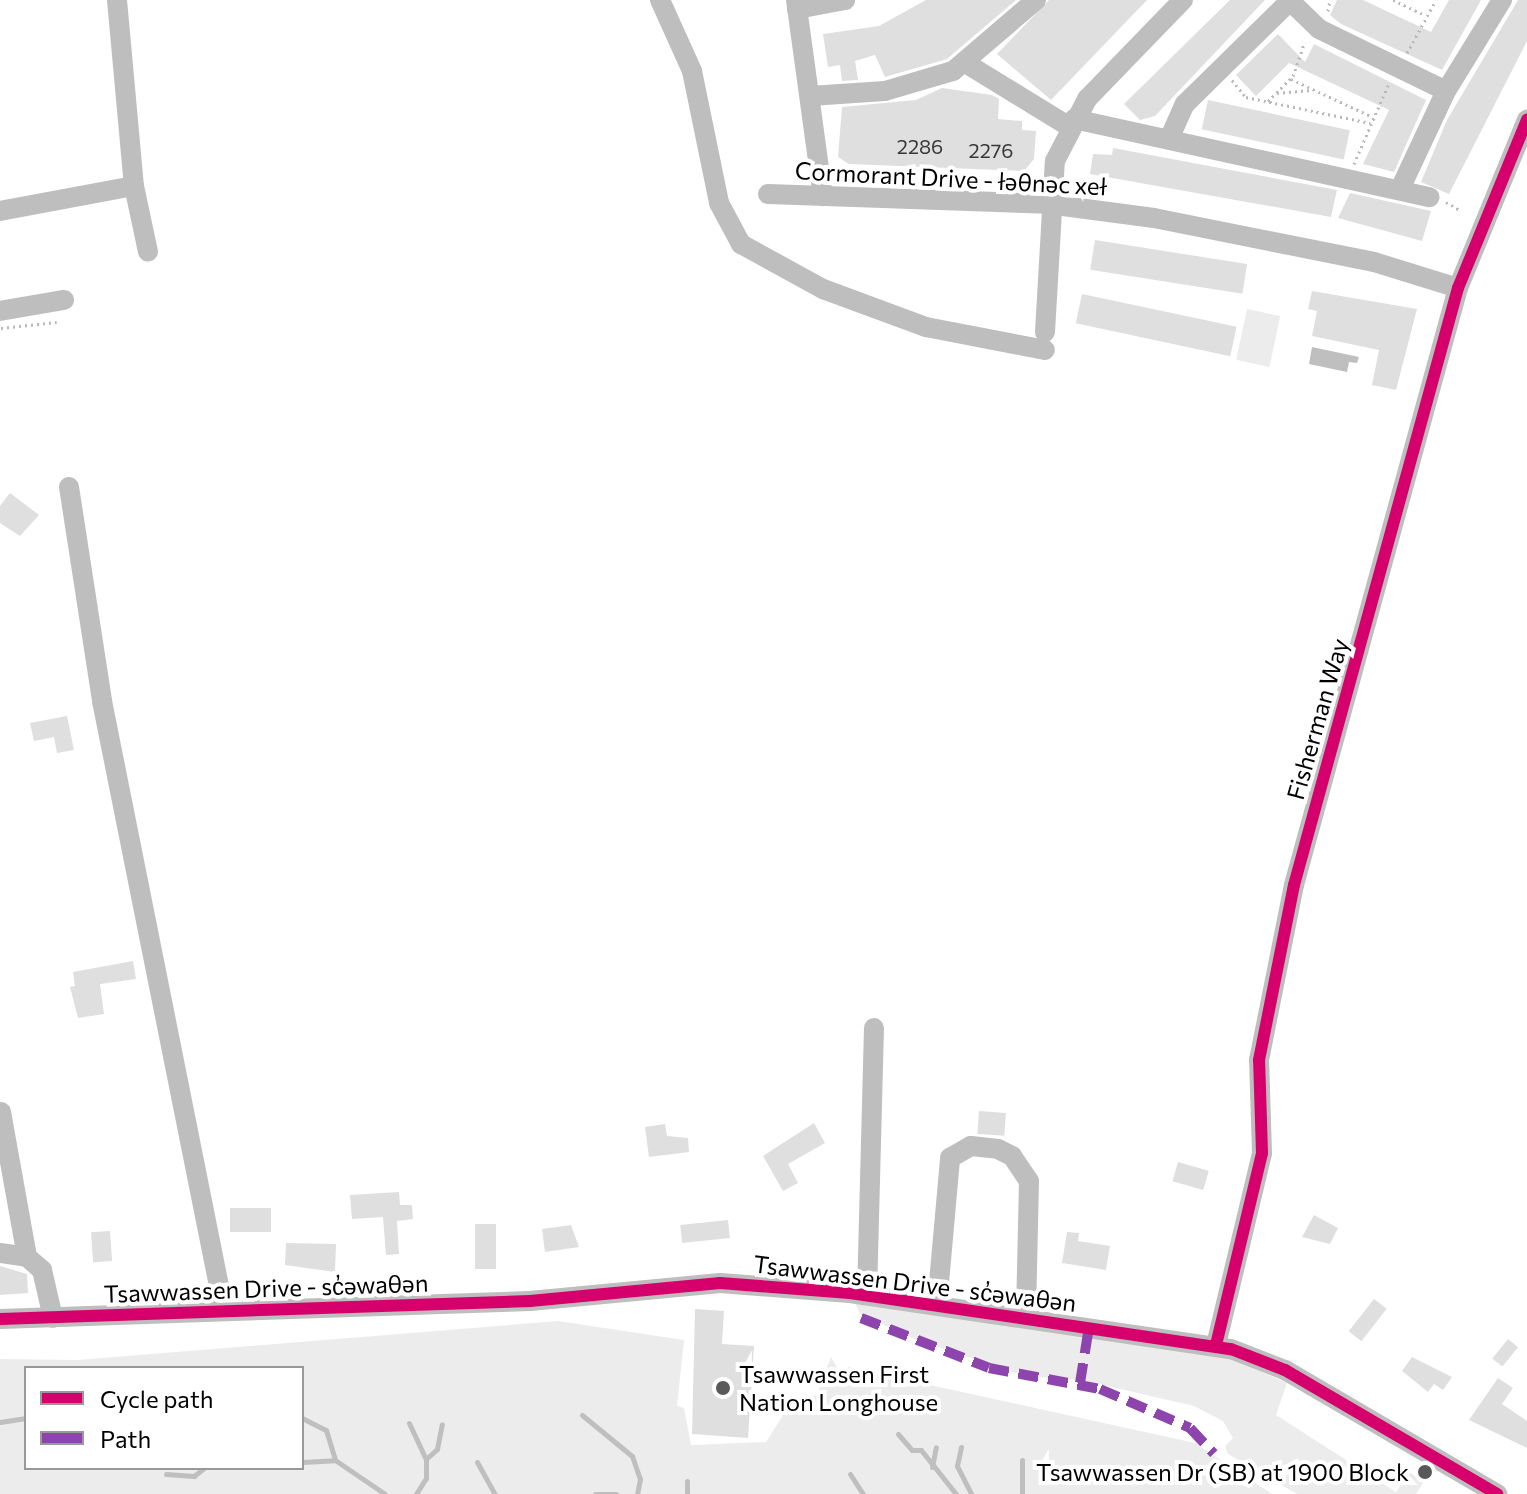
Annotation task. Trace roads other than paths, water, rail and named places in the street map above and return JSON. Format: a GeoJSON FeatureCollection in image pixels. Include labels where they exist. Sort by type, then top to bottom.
{"type":"FeatureCollection","features":[{"type":"Feature","properties":{"kind":"street"},"geometry":{"type":"LineString","coordinates":[[117,0],[134,186],[148,252]]}},
{"type":"Feature","properties":{"kind":"street"},"geometry":{"type":"LineString","coordinates":[[660,0],[692,71],[719,203],[741,244],[823,289],[926,327],[1045,341],[1048,204],[1072,123],[1100,83],[1183,0]]}},
{"type":"Feature","properties":{"kind":"street"},"geometry":{"type":"LineString","coordinates":[[823,196],[797,5],[845,0]]}},
{"type":"Feature","properties":{"kind":"street"},"geometry":{"type":"LineString","coordinates":[[810,96],[906,88],[967,64],[1036,0]]}},
{"type":"Feature","properties":{"kind":"street"},"geometry":{"type":"LineString","coordinates":[[1170,137],[1185,104],[1290,0],[1319,29],[1446,91]]}},
{"type":"Feature","properties":{"kind":"street"},"geometry":{"type":"LineString","coordinates":[[1401,187],[1446,91],[1502,0]]}},
{"type":"Feature","properties":{"kind":"street"},"geometry":{"type":"LineString","coordinates":[[967,64],[1072,123],[1170,137],[1401,187],[1430,197]]}},
{"type":"Feature","properties":{"kind":"street","name":"Fisherman Way"},"geometry":{"type":"LineString","coordinates":[[1216,1345],[1256,1189],[1262,1153],[1259,1060],[1294,885],[1458,288],[1527,120]]}},
{"type":"Feature","properties":{"kind":"street"},"geometry":{"type":"LineString","coordinates":[[0,211],[134,186]]}},
{"type":"Feature","properties":{"kind":"street","name":"Cormorant Drive - łəθnəc xeł"},"geometry":{"type":"LineString","coordinates":[[768,194],[1048,204],[1263,238],[1458,288]]}},
{"type":"Feature","properties":{"kind":"street"},"geometry":{"type":"LineString","coordinates":[[0,325],[64,300]]}},
{"type":"Feature","properties":{"kind":"street"},"geometry":{"type":"LineString","coordinates":[[69,487],[102,701],[224,1311]]}},
{"type":"Feature","properties":{"kind":"street"},"geometry":{"type":"LineString","coordinates":[[867,1295],[874,1028]]}},
{"type":"Feature","properties":{"kind":"street"},"geometry":{"type":"LineString","coordinates":[[1,1112],[27,1257]]}},
{"type":"Feature","properties":{"kind":"street"},"geometry":{"type":"LineString","coordinates":[[937,1305],[950,1158],[971,1146],[998,1149],[1012,1156],[1029,1181],[1026,1318]]}},
{"type":"Feature","properties":{"kind":"street"},"geometry":{"type":"LineString","coordinates":[[0,1253],[27,1257],[42,1270],[53,1318]]}},
{"type":"Feature","properties":{"kind":"street","name":"Tsawwassen Drive - sc̓əwaθən"},"geometry":{"type":"LineString","coordinates":[[0,1319],[530,1301],[720,1283],[867,1295],[1216,1345],[1285,1370],[1497,1494]]}},
{"type":"Feature","properties":{"kind":"waterway"},"geometry":{"type":"LineString","coordinates":[[582,1415],[632,1456],[640,1479],[637,1494]]}},
{"type":"Feature","properties":{"kind":"waterway"},"geometry":{"type":"LineString","coordinates":[[0,1422],[24,1418]]}},
{"type":"Feature","properties":{"kind":"waterway"},"geometry":{"type":"LineString","coordinates":[[304,1419],[326,1430],[335,1460],[385,1494]]}},
{"type":"Feature","properties":{"kind":"waterway"},"geometry":{"type":"LineString","coordinates":[[409,1423],[426,1459],[426,1478],[416,1494]]}},
{"type":"Feature","properties":{"kind":"waterway"},"geometry":{"type":"LineString","coordinates":[[426,1459],[437,1449],[442,1424]]}},
{"type":"Feature","properties":{"kind":"waterway"},"geometry":{"type":"LineString","coordinates":[[898,1434],[912,1450],[921,1450],[956,1494]]}},
{"type":"Feature","properties":{"kind":"waterway"},"geometry":{"type":"LineString","coordinates":[[932,1467],[936,1447]]}},
{"type":"Feature","properties":{"kind":"waterway"},"geometry":{"type":"LineString","coordinates":[[961,1447],[957,1466],[971,1494]]}},
{"type":"Feature","properties":{"kind":"waterway"},"geometry":{"type":"LineString","coordinates":[[304,1462],[335,1460]]}},
{"type":"Feature","properties":{"kind":"waterway"},"geometry":{"type":"LineString","coordinates":[[1022,1460],[1022,1494]]}},
{"type":"Feature","properties":{"kind":"waterway"},"geometry":{"type":"LineString","coordinates":[[477,1462],[495,1494]]}},
{"type":"Feature","properties":{"kind":"waterway"},"geometry":{"type":"LineString","coordinates":[[166,1474],[194,1476],[202,1470]]}},
{"type":"Feature","properties":{"kind":"waterway"},"geometry":{"type":"LineString","coordinates":[[850,1474],[863,1494]]}},
{"type":"Feature","properties":{"kind":"waterway"},"geometry":{"type":"LineString","coordinates":[[687,1481],[687,1494]]}},
{"type":"Feature","properties":{"kind":"waterway"},"geometry":{"type":"LineString","coordinates":[[595,1494],[616,1494]]}},
{"type":"Feature","properties":{"kind":"place","name":"Tsawwassen First Nation Longhouse"},"geometry":{"type":"Point","coordinates":[723,1388]}},
{"type":"Feature","properties":{"kind":"place","name":"Tsawwassen Dr (SB) at 1900 Block"},"geometry":{"type":"Point","coordinates":[1425,1472]}}]}
